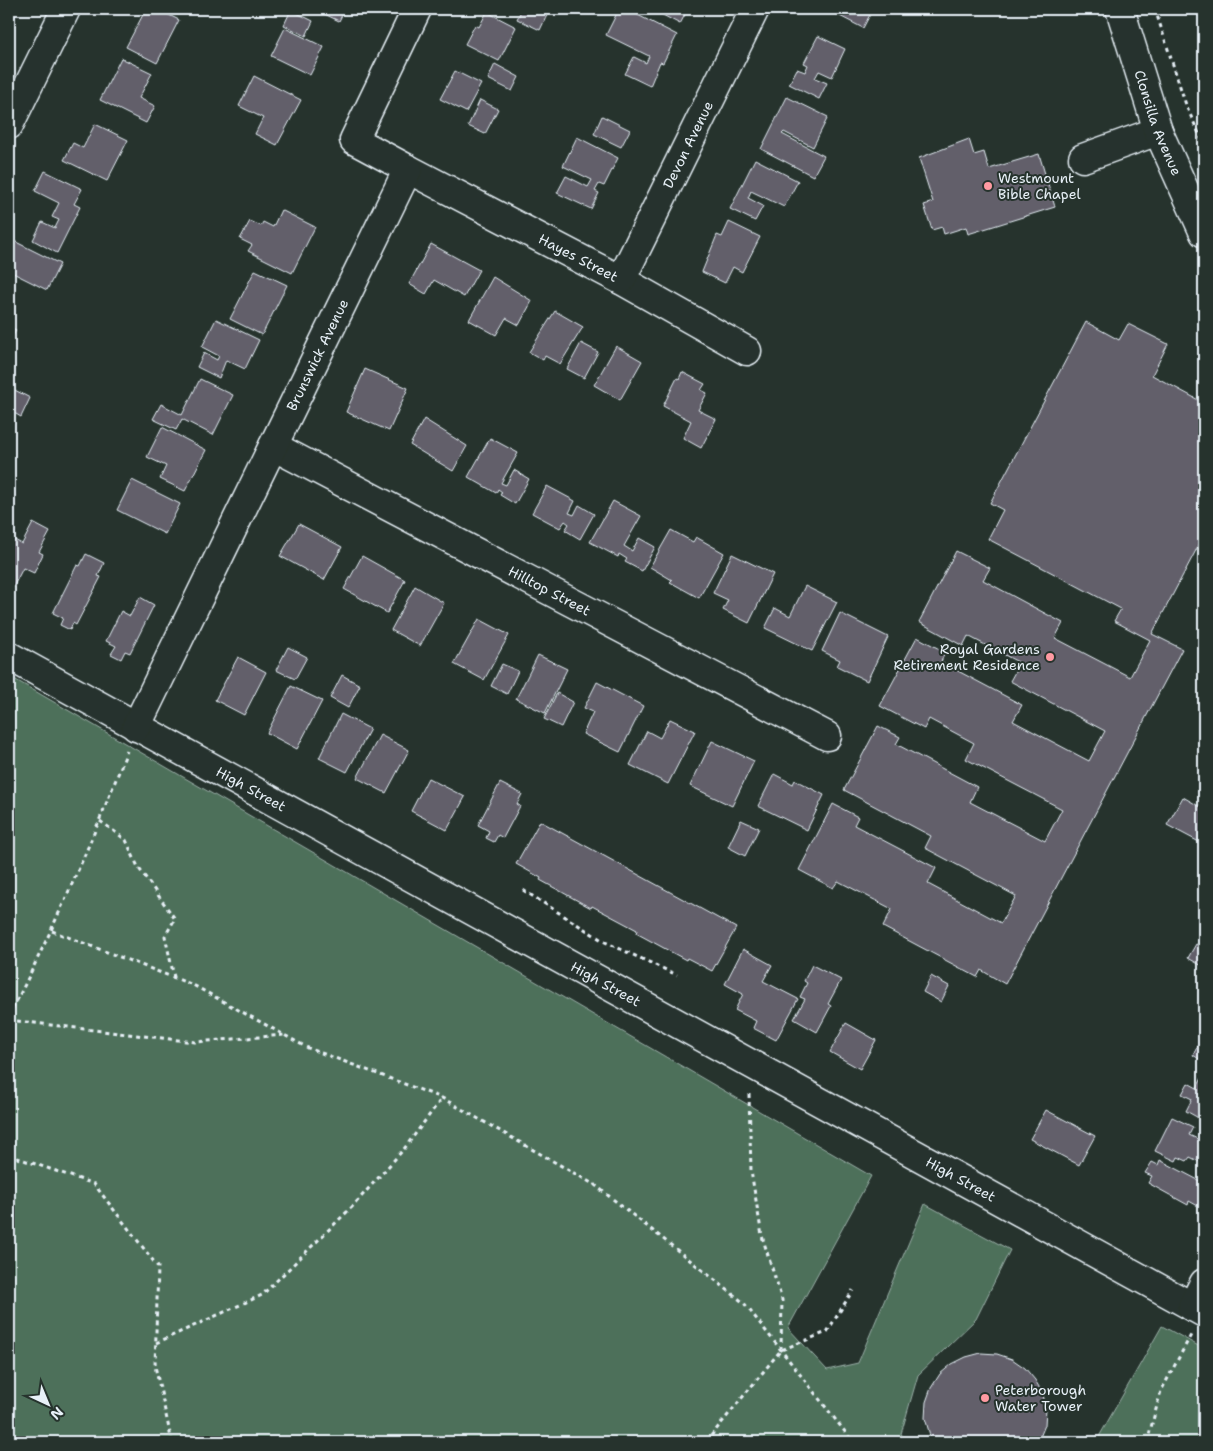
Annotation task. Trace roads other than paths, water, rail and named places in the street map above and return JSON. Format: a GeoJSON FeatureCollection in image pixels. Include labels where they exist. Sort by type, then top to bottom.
{"type":"FeatureCollection","features":[{"type":"Feature","properties":{"kind":"street"},"geometry":{"type":"LineString","coordinates":[[9,124],[66,9]]}},
{"type":"Feature","properties":{"kind":"street"},"geometry":{"type":"LineString","coordinates":[[408,169],[354,140],[417,9]]}},
{"type":"Feature","properties":{"kind":"street","name":"Devon Avenue"},"geometry":{"type":"LineString","coordinates":[[621,280],[755,9]]}},
{"type":"Feature","properties":{"kind":"street","name":"Clonsilla Avenue"},"geometry":{"type":"LineString","coordinates":[[1120,9],[1158,131],[1204,233]]}},
{"type":"Feature","properties":{"kind":"street"},"geometry":{"type":"LineString","coordinates":[[1084,158],[1158,131]]}},
{"type":"Feature","properties":{"kind":"street","name":"Hayes Street"},"geometry":{"type":"LineString","coordinates":[[408,169],[621,280],[747,351]]}},
{"type":"Feature","properties":{"kind":"street","name":"Brunswick Avenue"},"geometry":{"type":"LineString","coordinates":[[136,727],[408,169]]}},
{"type":"Feature","properties":{"kind":"street","name":"Hilltop Street"},"geometry":{"type":"LineString","coordinates":[[273,446],[826,736]]}},
{"type":"Feature","properties":{"kind":"street","name":"High Street"},"geometry":{"type":"LineString","coordinates":[[9,656],[1200,1311]]}},
{"type":"Feature","properties":{"kind":"street"},"geometry":{"type":"LineString","coordinates":[[1200,1311],[1204,1283]]}},
{"type":"Feature","properties":{"kind":"place","name":"Westmount Bible Chapel"},"geometry":{"type":"Point","coordinates":[988,186]}},
{"type":"Feature","properties":{"kind":"place","name":"Royal Gardens Retirement Residence"},"geometry":{"type":"Point","coordinates":[1050,657]}},
{"type":"Feature","properties":{"kind":"place","name":"Peterborough Water Tower"},"geometry":{"type":"Point","coordinates":[985,1398]}}]}
